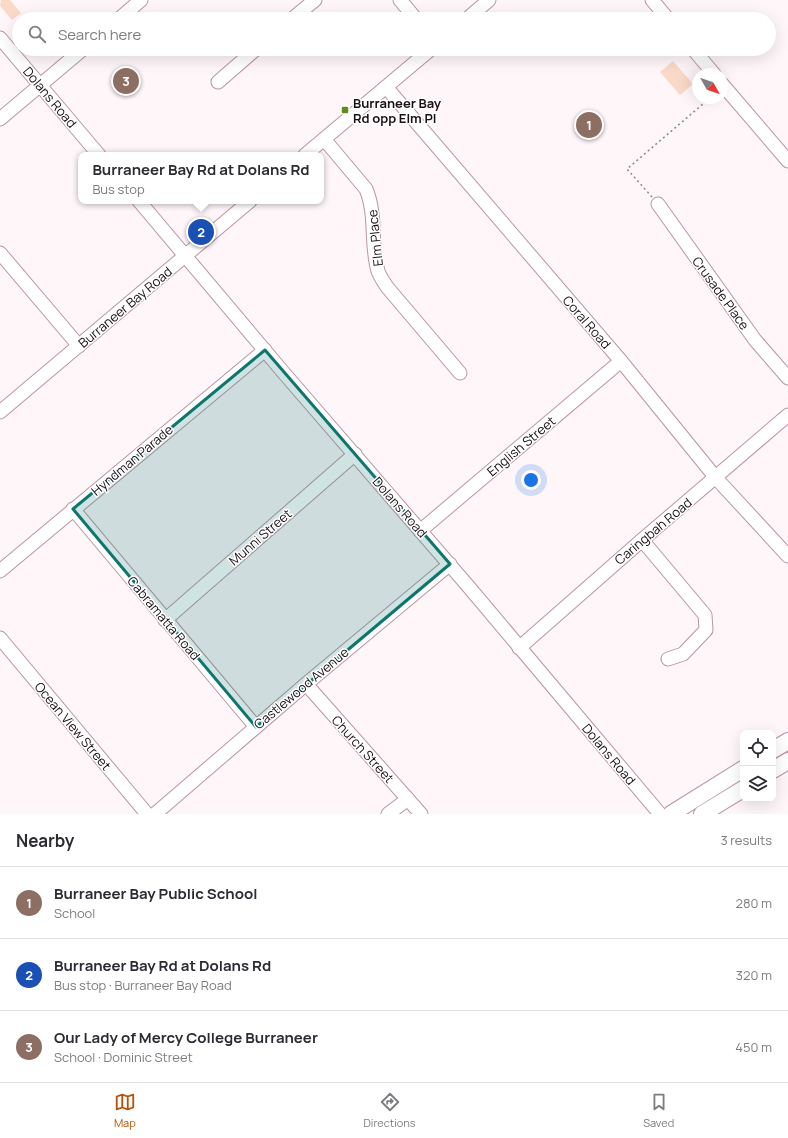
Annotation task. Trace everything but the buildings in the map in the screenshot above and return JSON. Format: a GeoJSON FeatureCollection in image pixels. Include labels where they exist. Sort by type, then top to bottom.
{"type":"FeatureCollection","features":[{"type":"Feature","properties":{"kind":"main road"},"geometry":{"type":"LineString","coordinates":[[776,748],[788,740]]}},
{"type":"Feature","properties":{"kind":"main road"},"geometry":{"type":"LineString","coordinates":[[776,768],[788,761]]}},
{"type":"Feature","properties":{"kind":"main road"},"geometry":{"type":"LineString","coordinates":[[671,814],[740,771]]}},
{"type":"Feature","properties":{"kind":"main road"},"geometry":{"type":"LineString","coordinates":[[702,814],[740,790]]}},
{"type":"Feature","properties":{"kind":"street"},"geometry":{"type":"LineString","coordinates":[[127,12],[141,0]]}},
{"type":"Feature","properties":{"kind":"street"},"geometry":{"type":"LineString","coordinates":[[300,12],[315,0]]}},
{"type":"Feature","properties":{"kind":"street"},"geometry":{"type":"LineString","coordinates":[[400,0],[410,12]]}},
{"type":"Feature","properties":{"kind":"street"},"geometry":{"type":"LineString","coordinates":[[475,12],[489,0]]}},
{"type":"Feature","properties":{"kind":"street"},"geometry":{"type":"LineString","coordinates":[[652,0],[662,12]]}},
{"type":"Feature","properties":{"kind":"street","name":"Dolans Road"},"geometry":{"type":"LineString","coordinates":[[0,38],[12,52]]}},
{"type":"Feature","properties":{"kind":"street","name":"Dolans Road"},"geometry":{"type":"LineString","coordinates":[[15,56],[96,152]]}},
{"type":"Feature","properties":{"kind":"street"},"geometry":{"type":"LineString","coordinates":[[0,120],[75,56]]}},
{"type":"Feature","properties":{"kind":"street"},"geometry":{"type":"LineString","coordinates":[[218,82],[248,56]]}},
{"type":"Feature","properties":{"kind":"street"},"geometry":{"type":"LineString","coordinates":[[309,152],[424,56]]}},
{"type":"Feature","properties":{"kind":"street"},"geometry":{"type":"LineString","coordinates":[[699,56],[709,68]]}},
{"type":"Feature","properties":{"kind":"street","name":"Coral Road"},"geometry":{"type":"LineString","coordinates":[[386,87],[621,361],[716,478],[788,556]]}},
{"type":"Feature","properties":{"kind":"street"},"geometry":{"type":"LineString","coordinates":[[728,91],[788,161]]}},
{"type":"Feature","properties":{"kind":"street","name":"Elm Place"},"geometry":{"type":"LineString","coordinates":[[324,139],[366,189],[370,198],[376,259],[379,273],[387,287],[460,373]]}},
{"type":"Feature","properties":{"kind":"street","name":"Dolans Road"},"geometry":{"type":"LineString","coordinates":[[141,204],[420,531],[450,564],[660,814]]}},
{"type":"Feature","properties":{"kind":"street","name":"Burraneer Bay Road"},"geometry":{"type":"LineString","coordinates":[[0,412],[246,204]]}},
{"type":"Feature","properties":{"kind":"street","name":"Crusade Place"},"geometry":{"type":"LineString","coordinates":[[658,204],[755,340],[788,378]]}},
{"type":"Feature","properties":{"kind":"street"},"geometry":{"type":"LineString","coordinates":[[0,252],[79,346]]}},
{"type":"Feature","properties":{"kind":"street","name":"Hyndman Parade"},"geometry":{"type":"LineString","coordinates":[[0,571],[265,350]]}},
{"type":"Feature","properties":{"kind":"street","name":"English Street"},"geometry":{"type":"LineString","coordinates":[[420,531],[621,361]]}},
{"type":"Feature","properties":{"kind":"street","name":"Caringbah Road"},"geometry":{"type":"LineString","coordinates":[[519,648],[788,415]]}},
{"type":"Feature","properties":{"kind":"street","name":"Munni Street"},"geometry":{"type":"LineString","coordinates":[[165,620],[355,454]]}},
{"type":"Feature","properties":{"kind":"street","name":"Cabramatta Road"},"geometry":{"type":"LineString","coordinates":[[73,509],[256,727]]}},
{"type":"Feature","properties":{"kind":"street"},"geometry":{"type":"LineString","coordinates":[[642,540],[705,616],[706,630],[683,654],[668,659]]}},
{"type":"Feature","properties":{"kind":"street","name":"Castlewood Avenue"},"geometry":{"type":"LineString","coordinates":[[155,814],[306,684],[450,564]]}},
{"type":"Feature","properties":{"kind":"street","name":"Ocean View Street"},"geometry":{"type":"LineString","coordinates":[[0,638],[146,814]]}},
{"type":"Feature","properties":{"kind":"street","name":"Church Street"},"geometry":{"type":"LineString","coordinates":[[306,684],[421,814]]}},
{"type":"Feature","properties":{"kind":"street"},"geometry":{"type":"LineString","coordinates":[[388,814],[408,799]]}},
{"type":"Feature","properties":{"kind":"path"},"geometry":{"type":"LineString","coordinates":[[658,204],[627,169],[703,104]]}},
{"type":"Feature","properties":{"kind":"highlighted area"},"geometry":{"type":"Polygon","coordinates":[[[265,350],[450,564],[256,727],[73,509],[265,350]]]}},
{"type":"Feature","properties":{"kind":"shaded area"},"geometry":{"type":"Polygon","coordinates":[[[1,0],[10,0],[20,12],[12,12],[12,20],[0,6],[1,0]]]}},
{"type":"Feature","properties":{"kind":"shaded area"},"geometry":{"type":"Polygon","coordinates":[[[673,61],[692,83],[692,85],[680,95],[660,72],[673,61]]]}},
{"type":"Feature","properties":{"kind":"place","name":"Our Lady of Mercy College Burraneer"},"geometry":{"type":"Point","coordinates":[126,81]}},
{"type":"Feature","properties":{"kind":"place","name":"Burraneer Bay Rd opp Elm Pl"},"geometry":{"type":"Point","coordinates":[345,110]}},
{"type":"Feature","properties":{"kind":"place","name":"Burraneer Bay Public School"},"geometry":{"type":"Point","coordinates":[589,125]}},
{"type":"Feature","properties":{"kind":"place","name":"Burraneer Bay Rd at Dolans Rd"},"geometry":{"type":"Point","coordinates":[201,232]}}]}
